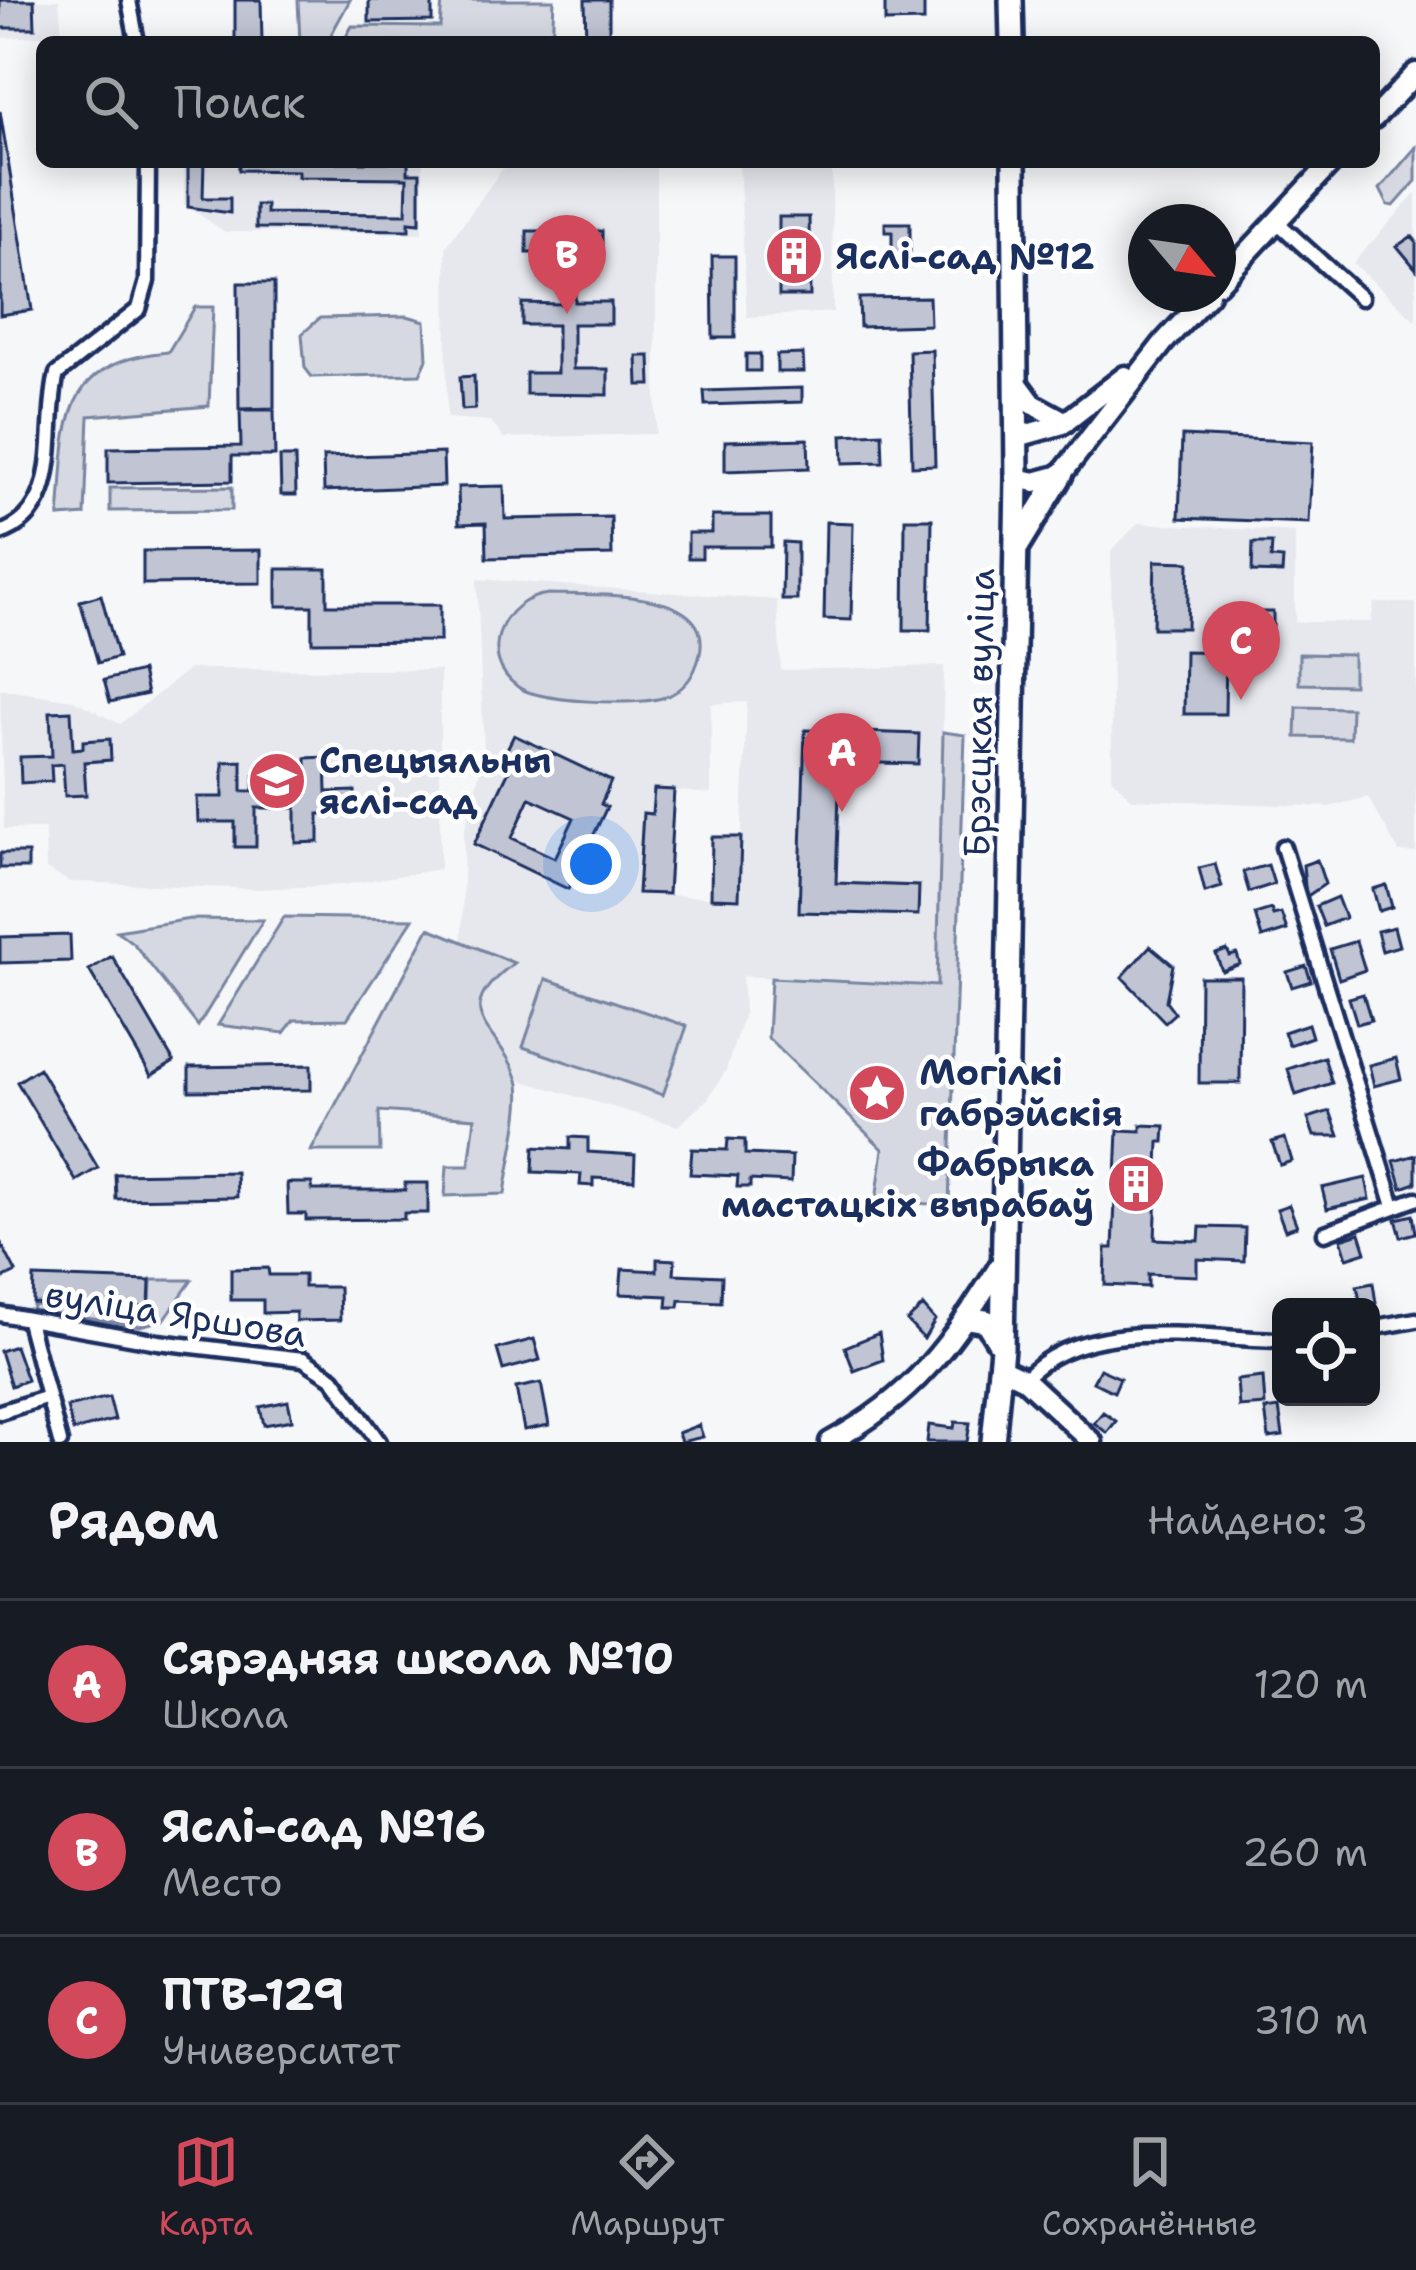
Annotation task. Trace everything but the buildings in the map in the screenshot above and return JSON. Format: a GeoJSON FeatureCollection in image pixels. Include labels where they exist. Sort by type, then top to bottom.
{"type":"FeatureCollection","features":[{"type":"Feature","properties":{"kind":"main road"},"geometry":{"type":"LineString","coordinates":[[1011,0],[1012,36]]}},
{"type":"Feature","properties":{"kind":"main road"},"geometry":{"type":"LineString","coordinates":[[1380,112],[1416,73]]}},
{"type":"Feature","properties":{"kind":"main road","name":"Брэсцкая вуліца"},"geometry":{"type":"LineString","coordinates":[[993,1442],[1002,1358],[1000,1265],[1016,550],[1014,168]]}},
{"type":"Feature","properties":{"kind":"main road"},"geometry":{"type":"LineString","coordinates":[[1236,264],[1326,168]]}},
{"type":"Feature","properties":{"kind":"main road"},"geometry":{"type":"LineString","coordinates":[[1016,550],[1061,475],[1192,312]]}},
{"type":"Feature","properties":{"kind":"main road"},"geometry":{"type":"LineString","coordinates":[[1017,437],[1066,422],[1164,342]]}},
{"type":"Feature","properties":{"kind":"main road"},"geometry":{"type":"LineString","coordinates":[[1016,381],[1033,404],[1066,422]]}},
{"type":"Feature","properties":{"kind":"main road"},"geometry":{"type":"LineString","coordinates":[[1017,478],[1035,482],[1061,475]]}},
{"type":"Feature","properties":{"kind":"main road"},"geometry":{"type":"LineString","coordinates":[[830,1442],[903,1395],[938,1361],[1000,1265]]}},
{"type":"Feature","properties":{"kind":"main road"},"geometry":{"type":"LineString","coordinates":[[967,1318],[986,1321],[1002,1358],[1093,1442]]}},
{"type":"Feature","properties":{"kind":"street"},"geometry":{"type":"LineString","coordinates":[[129,0],[135,36]]}},
{"type":"Feature","properties":{"kind":"street"},"geometry":{"type":"LineString","coordinates":[[0,532],[28,517],[48,475],[57,374],[139,309],[148,262],[148,168]]}},
{"type":"Feature","properties":{"kind":"street"},"geometry":{"type":"LineString","coordinates":[[1276,221],[1361,298]]}},
{"type":"Feature","properties":{"kind":"street"},"geometry":{"type":"LineString","coordinates":[[1283,847],[1394,1206]]}},
{"type":"Feature","properties":{"kind":"street"},"geometry":{"type":"LineString","coordinates":[[1324,1233],[1416,1199]]}},
{"type":"Feature","properties":{"kind":"street","name":"вуліца Яршова"},"geometry":{"type":"LineString","coordinates":[[0,1314],[303,1359],[332,1378],[379,1442]]}},
{"type":"Feature","properties":{"kind":"street"},"geometry":{"type":"LineString","coordinates":[[1380,1326],[1416,1320]]}},
{"type":"Feature","properties":{"kind":"street"},"geometry":{"type":"LineString","coordinates":[[28,1321],[60,1442]]}},
{"type":"Feature","properties":{"kind":"street"},"geometry":{"type":"LineString","coordinates":[[1024,1379],[1037,1365],[1131,1335],[1272,1340]]}},
{"type":"Feature","properties":{"kind":"street"},"geometry":{"type":"LineString","coordinates":[[0,1412],[48,1397]]}},
{"type":"Feature","properties":{"kind":"shaded area"},"geometry":{"type":"Polygon","coordinates":[[[0,0],[59,0],[62,35],[0,38],[0,0]]]}},
{"type":"Feature","properties":{"kind":"shaded area"},"geometry":{"type":"Polygon","coordinates":[[[298,0],[350,0],[330,36],[300,36],[298,0]]]}},
{"type":"Feature","properties":{"kind":"shaded area"},"geometry":{"type":"Polygon","coordinates":[[[442,0],[554,0],[552,36],[346,36],[352,26],[440,27],[442,0]]]}},
{"type":"Feature","properties":{"kind":"shaded area"},"geometry":{"type":"Polygon","coordinates":[[[1416,147],[1416,181],[1394,206],[1388,205],[1380,189],[1416,147]]]}},
{"type":"Feature","properties":{"kind":"shaded area"},"geometry":{"type":"Polygon","coordinates":[[[184,168],[423,168],[422,233],[225,232],[184,204],[184,168]]]}},
{"type":"Feature","properties":{"kind":"shaded area"},"geometry":{"type":"Polygon","coordinates":[[[503,168],[656,168],[656,434],[504,438],[490,421],[447,418],[446,247],[503,168]]]}},
{"type":"Feature","properties":{"kind":"shaded area"},"geometry":{"type":"Polygon","coordinates":[[[739,168],[832,168],[833,312],[747,317],[739,168]]]}},
{"type":"Feature","properties":{"kind":"shaded area"},"geometry":{"type":"Polygon","coordinates":[[[1416,193],[1416,321],[1353,263],[1416,193]]]}},
{"type":"Feature","properties":{"kind":"shaded area"},"geometry":{"type":"Polygon","coordinates":[[[195,307],[213,307],[209,406],[89,416],[85,515],[59,517],[67,427],[86,385],[105,369],[131,358],[168,352],[195,307]]]}},
{"type":"Feature","properties":{"kind":"shaded area"},"geometry":{"type":"Polygon","coordinates":[[[407,316],[425,321],[427,359],[420,374],[312,377],[305,368],[302,334],[320,318],[407,316]]]}},
{"type":"Feature","properties":{"kind":"shaded area"},"geometry":{"type":"Polygon","coordinates":[[[232,487],[232,510],[110,511],[110,488],[232,487]]]}},
{"type":"Feature","properties":{"kind":"shaded area"},"geometry":{"type":"Polygon","coordinates":[[[1138,523],[1295,532],[1295,622],[1371,622],[1374,603],[1416,603],[1416,853],[1399,852],[1368,797],[1329,807],[1132,799],[1112,778],[1111,551],[1138,523]]]}},
{"type":"Feature","properties":{"kind":"shaded area"},"geometry":{"type":"Polygon","coordinates":[[[477,579],[777,600],[781,670],[944,666],[937,986],[742,976],[744,1013],[726,1070],[708,1099],[678,1126],[502,1075],[460,1025],[464,832],[484,754],[477,579]],[[747,702],[711,704],[711,794],[654,789],[652,814],[643,814],[638,893],[739,899],[747,702]]]}},
{"type":"Feature","properties":{"kind":"shaded area"},"geometry":{"type":"Polygon","coordinates":[[[548,594],[624,596],[676,608],[694,622],[701,641],[695,669],[682,687],[667,696],[631,702],[565,699],[518,687],[498,661],[500,631],[518,606],[548,594]]]}},
{"type":"Feature","properties":{"kind":"shaded area"},"geometry":{"type":"Polygon","coordinates":[[[1299,654],[1353,655],[1353,685],[1299,684],[1299,654]]]}},
{"type":"Feature","properties":{"kind":"shaded area","name":"Спецыяльны яслі-сад"},"geometry":{"type":"Polygon","coordinates":[[[189,669],[440,670],[440,869],[342,885],[258,889],[70,882],[46,869],[45,829],[4,829],[0,689],[73,700],[120,724],[189,669]]]}},
{"type":"Feature","properties":{"kind":"shaded area"},"geometry":{"type":"Polygon","coordinates":[[[1297,707],[1351,708],[1350,738],[1296,737],[1297,707]]]}},
{"type":"Feature","properties":{"kind":"shaded area","name":"Могілкі габрэйскія"},"geometry":{"type":"Polygon","coordinates":[[[943,732],[965,735],[949,1205],[876,1201],[883,1149],[768,1038],[771,978],[937,986],[943,732]]]}},
{"type":"Feature","properties":{"kind":"shaded area"},"geometry":{"type":"Polygon","coordinates":[[[284,917],[413,919],[347,1019],[294,1020],[284,1033],[218,1025],[284,917]]]}},
{"type":"Feature","properties":{"kind":"shaded area"},"geometry":{"type":"Polygon","coordinates":[[[190,919],[263,920],[198,1026],[134,944],[117,931],[190,919]]]}},
{"type":"Feature","properties":{"kind":"shaded area"},"geometry":{"type":"Polygon","coordinates":[[[429,928],[514,963],[493,981],[482,996],[480,1009],[520,1090],[505,1194],[445,1196],[447,1166],[469,1166],[475,1118],[379,1111],[380,1151],[311,1151],[429,928]]]}},
{"type":"Feature","properties":{"kind":"shaded area"},"geometry":{"type":"Polygon","coordinates":[[[546,979],[687,1026],[663,1095],[523,1047],[546,979]]]}},
{"type":"Feature","properties":{"kind":"shaded area"},"geometry":{"type":"Polygon","coordinates":[[[151,1280],[192,1280],[164,1320],[140,1326],[32,1310],[33,1305],[150,1307],[151,1280]]]}},
{"type":"Feature","properties":{"kind":"place","name":"Яслі-сад №12"},"geometry":{"type":"Point","coordinates":[794,256]}},
{"type":"Feature","properties":{"kind":"place","name":"Яслі-сад №16"},"geometry":{"type":"Point","coordinates":[567,314]}},
{"type":"Feature","properties":{"kind":"place","name":"ПТВ-129"},"geometry":{"type":"Point","coordinates":[1241,700]}},
{"type":"Feature","properties":{"kind":"place","name":"Спецыяльны яслі-сад"},"geometry":{"type":"Point","coordinates":[277,781]}},
{"type":"Feature","properties":{"kind":"place","name":"Сярэдняя школа №10"},"geometry":{"type":"Point","coordinates":[842,812]}},
{"type":"Feature","properties":{"kind":"place","name":"Могілкі габрэйскія"},"geometry":{"type":"Point","coordinates":[877,1093]}},
{"type":"Feature","properties":{"kind":"place","name":"Фабрыка мастацкіх вырабаў"},"geometry":{"type":"Point","coordinates":[1136,1184]}}]}
